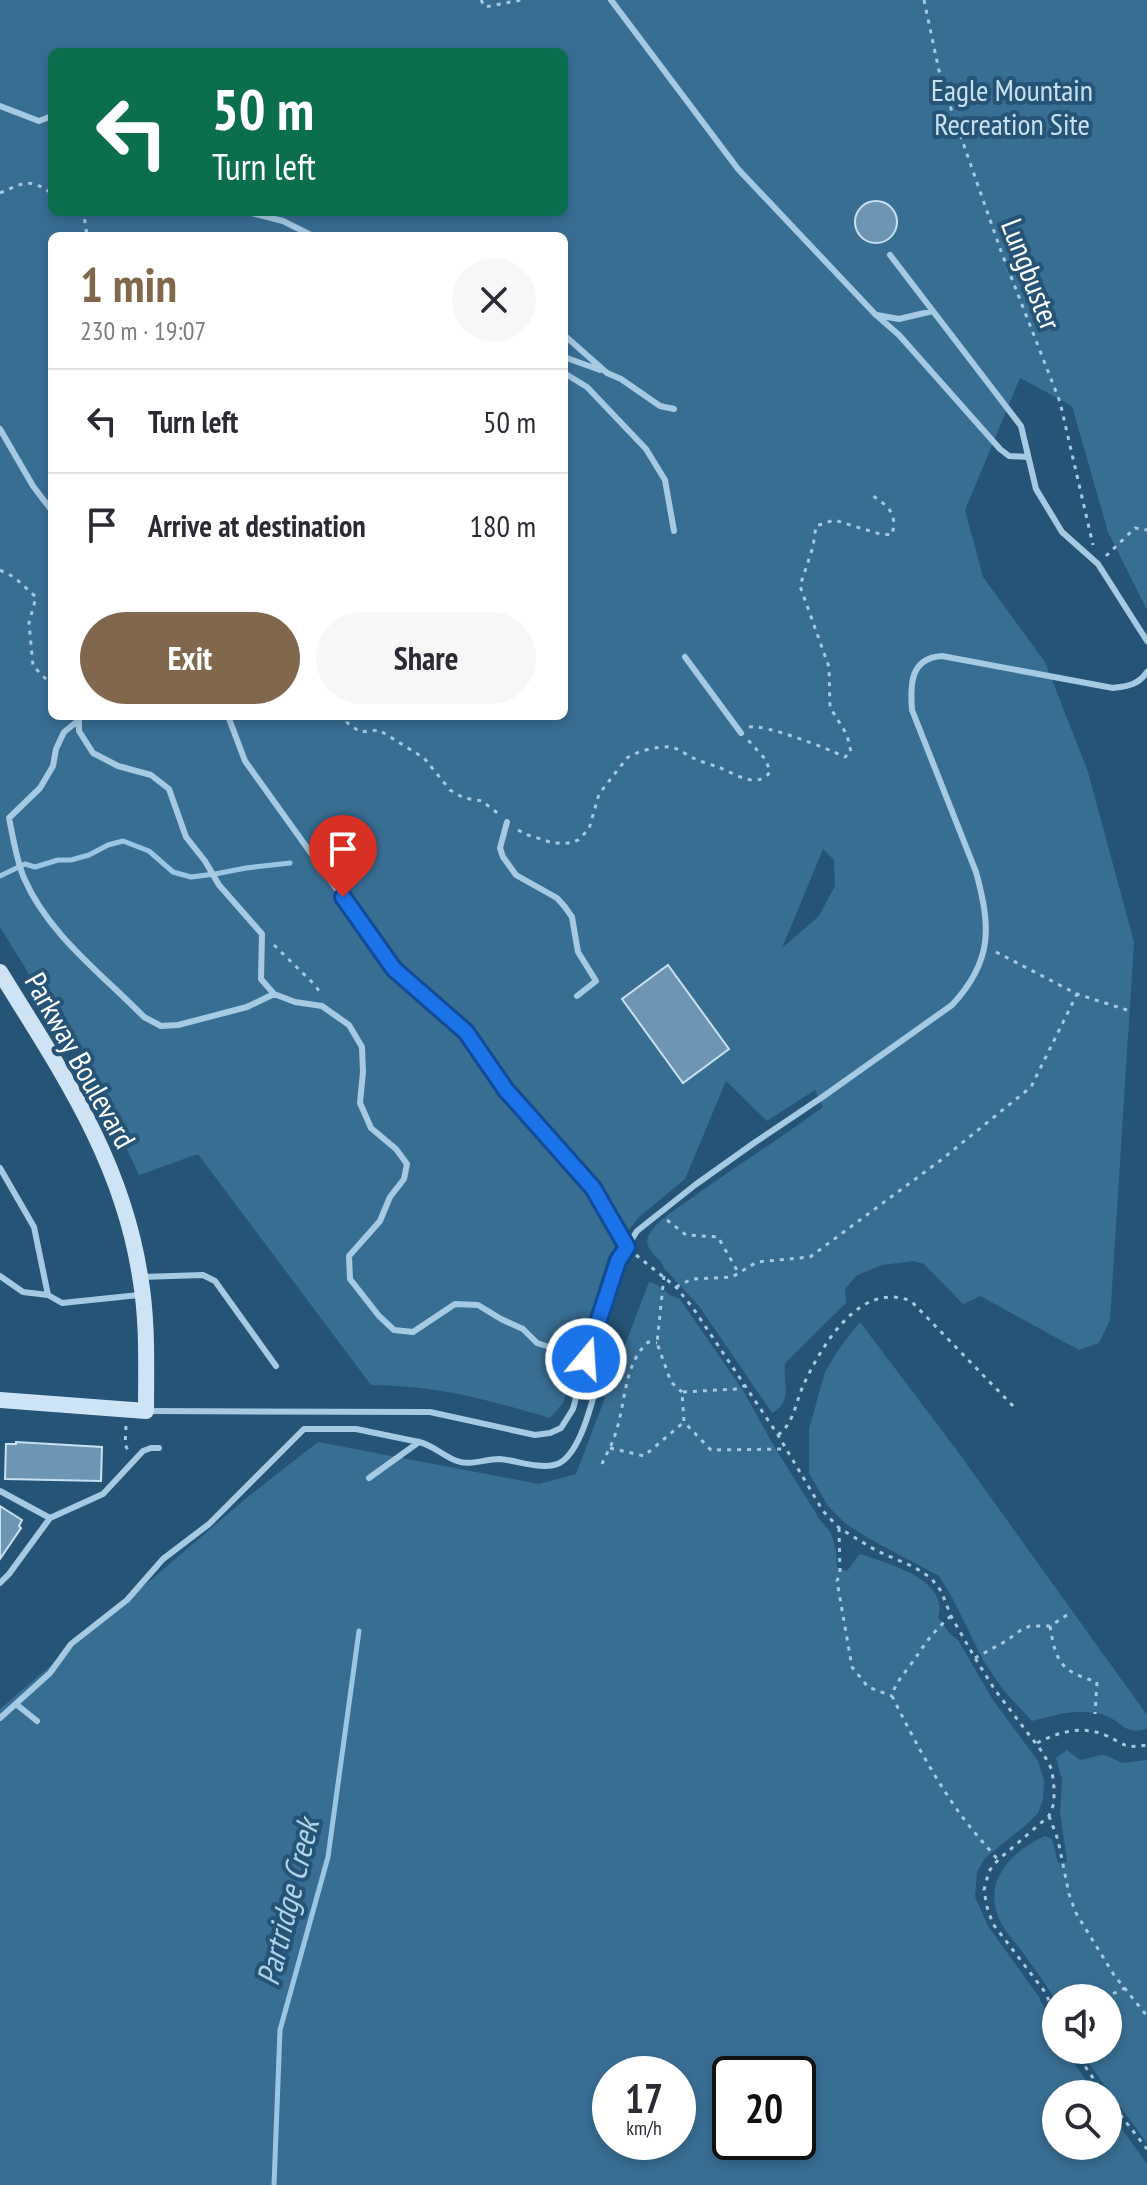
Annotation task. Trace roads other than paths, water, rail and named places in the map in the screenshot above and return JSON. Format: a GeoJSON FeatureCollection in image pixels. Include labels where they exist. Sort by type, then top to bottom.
{"type":"FeatureCollection","features":[{"type":"Feature","properties":{"kind":"street","name":"Parkway Boulevard"},"geometry":{"type":"LineString","coordinates":[[0,972],[101,1144],[124,1207],[142,1286],[146,1411]]}},
{"type":"Feature","properties":{"kind":"street"},"geometry":{"type":"LineString","coordinates":[[0,1400],[146,1411]]}},
{"type":"Feature","properties":{"kind":"lane"},"geometry":{"type":"LineString","coordinates":[[611,0],[738,169],[899,335],[1000,449],[1009,456],[1028,457]]}},
{"type":"Feature","properties":{"kind":"lane"},"geometry":{"type":"LineString","coordinates":[[0,106],[39,121],[48,118]]}},
{"type":"Feature","properties":{"kind":"lane"},"geometry":{"type":"LineString","coordinates":[[263,216],[283,221],[305,232]]}},
{"type":"Feature","properties":{"kind":"lane"},"geometry":{"type":"LineString","coordinates":[[890,255],[1021,426],[1036,489],[1062,532],[1098,564],[1147,641]]}},
{"type":"Feature","properties":{"kind":"lane"},"geometry":{"type":"LineString","coordinates":[[877,315],[899,319],[933,311]]}},
{"type":"Feature","properties":{"kind":"lane"},"geometry":{"type":"LineString","coordinates":[[568,339],[607,373]]}},
{"type":"Feature","properties":{"kind":"lane"},"geometry":{"type":"LineString","coordinates":[[568,358],[621,379],[660,406],[674,409]]}},
{"type":"Feature","properties":{"kind":"lane"},"geometry":{"type":"LineString","coordinates":[[568,375],[587,387],[646,449],[665,480],[674,531]]}},
{"type":"Feature","properties":{"kind":"lane"},"geometry":{"type":"LineString","coordinates":[[0,429],[48,506]]}},
{"type":"Feature","properties":{"kind":"lane"},"geometry":{"type":"LineString","coordinates":[[146,1411],[430,1412],[535,1435],[561,1428],[573,1409],[618,1261],[637,1231],[754,1143],[952,1005],[974,978],[985,947],[983,897],[912,710],[915,671],[931,657],[942,656],[1113,688],[1137,683],[1147,672]]}},
{"type":"Feature","properties":{"kind":"lane"},"geometry":{"type":"LineString","coordinates":[[685,657],[741,733]]}},
{"type":"Feature","properties":{"kind":"lane"},"geometry":{"type":"LineString","coordinates":[[0,1718],[50,1673],[71,1644],[127,1600],[163,1559],[209,1524],[304,1429],[356,1429],[426,1443],[460,1463],[498,1459],[551,1466],[560,1463],[571,1452],[583,1428],[601,1369],[599,1363],[537,1343],[523,1329],[478,1305],[455,1304],[413,1332],[394,1330],[350,1279],[349,1256],[380,1221],[390,1197],[404,1179],[407,1164],[396,1149],[371,1128],[360,1103],[362,1047],[349,1025],[322,1006],[295,1002],[274,994],[261,979],[262,934],[219,885],[186,837],[169,789],[151,775],[118,766],[93,753],[79,731],[79,720],[64,732],[53,766],[40,788],[9,818],[23,877],[51,924],[144,1017],[161,1026],[178,1025],[247,1007],[274,994]]}},
{"type":"Feature","properties":{"kind":"lane"},"geometry":{"type":"LineString","coordinates":[[230,720],[245,761],[394,969],[466,1032],[506,1090],[593,1188],[627,1247]]}},
{"type":"Feature","properties":{"kind":"lane"},"geometry":{"type":"LineString","coordinates":[[507,822],[500,848],[503,857],[516,875],[557,898],[572,917],[578,952],[596,981],[577,996]]}},
{"type":"Feature","properties":{"kind":"lane"},"geometry":{"type":"LineString","coordinates":[[0,1168],[34,1227],[48,1295]]}},
{"type":"Feature","properties":{"kind":"lane"},"geometry":{"type":"LineString","coordinates":[[0,1276],[23,1292],[48,1295],[62,1303],[203,1275],[215,1281],[276,1366]]}},
{"type":"Feature","properties":{"kind":"lane"},"geometry":{"type":"LineString","coordinates":[[369,1478],[419,1442]]}},
{"type":"Feature","properties":{"kind":"lane"},"geometry":{"type":"LineString","coordinates":[[0,1583],[50,1518],[103,1494],[143,1451],[159,1448]]}},
{"type":"Feature","properties":{"kind":"lane"},"geometry":{"type":"LineString","coordinates":[[0,1491],[50,1518]]}},
{"type":"Feature","properties":{"kind":"lane"},"geometry":{"type":"LineString","coordinates":[[16,1704],[37,1721]]}},
{"type":"Feature","properties":{"kind":"waterway"},"geometry":{"type":"LineString","coordinates":[[0,876],[25,864],[35,867],[58,860],[71,860],[123,841],[149,851],[173,872],[191,877],[290,863]]}},
{"type":"Feature","properties":{"kind":"waterway","name":"Partridge Creek"},"geometry":{"type":"LineString","coordinates":[[274,2185],[280,2030],[328,1857],[359,1631]]}},
{"type":"Feature","properties":{"kind":"park label","name":"Eagle Mountain Recreation Site"},"geometry":{"type":"Point","coordinates":[1012,106]}}]}
